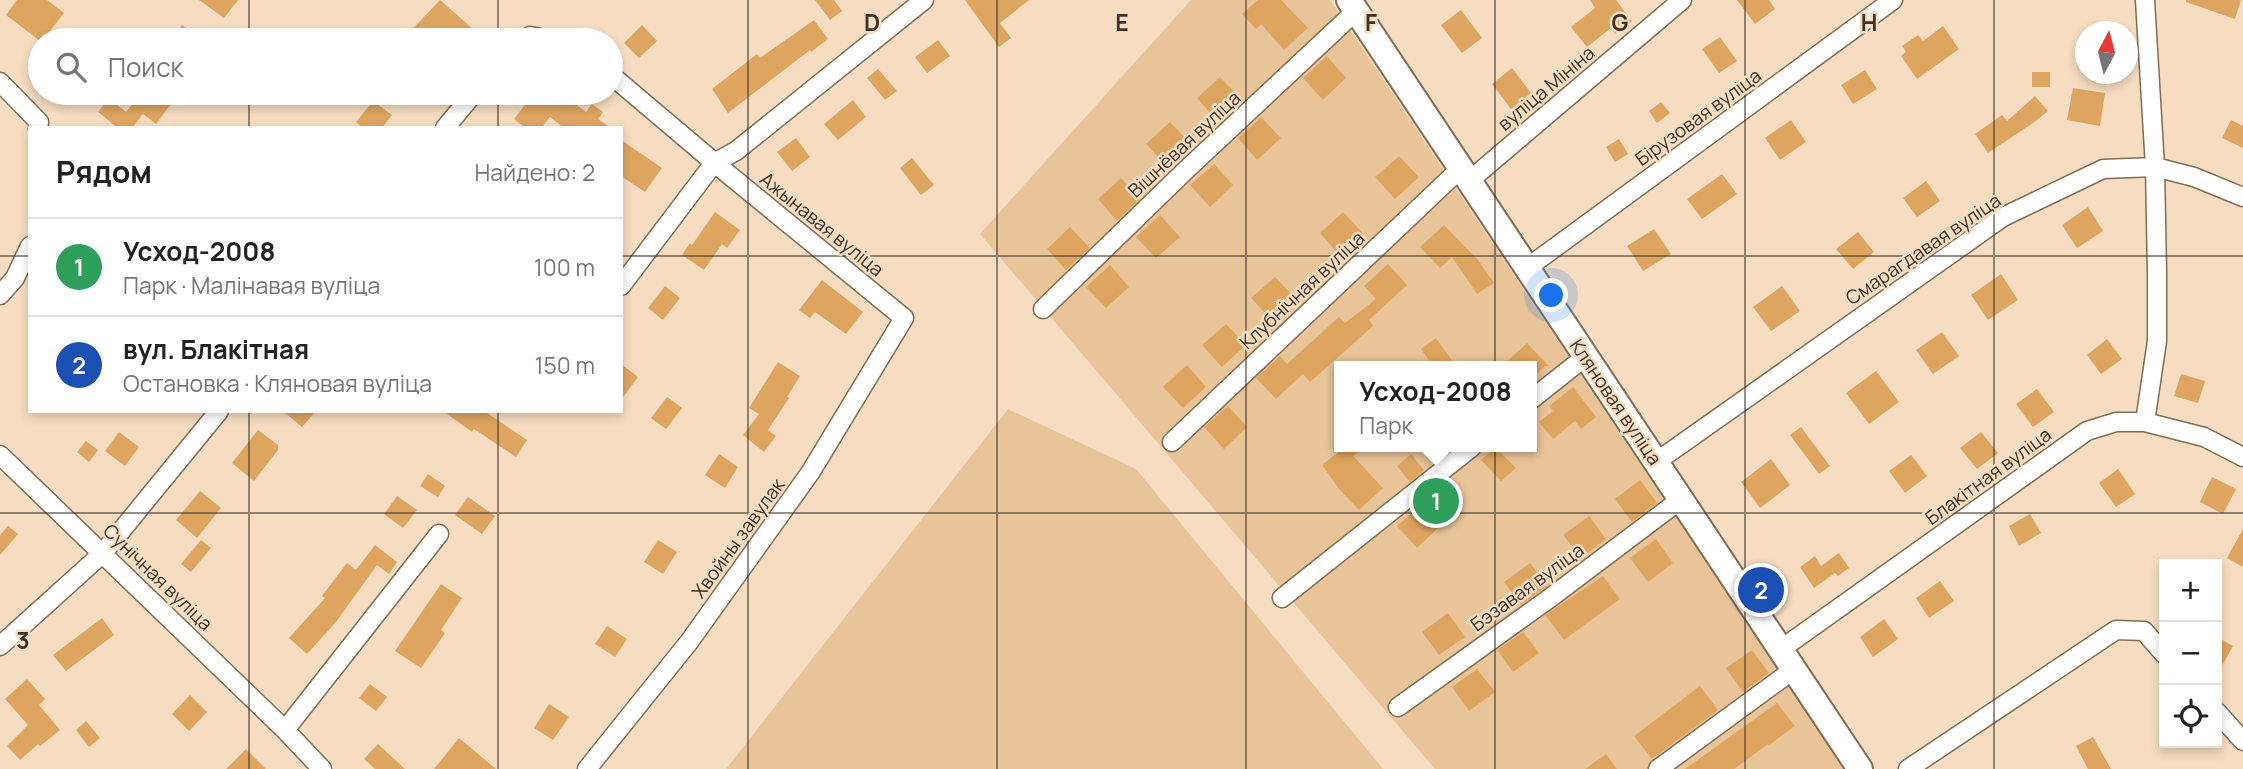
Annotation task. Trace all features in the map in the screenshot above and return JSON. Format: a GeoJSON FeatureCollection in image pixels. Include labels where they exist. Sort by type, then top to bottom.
{"type":"FeatureCollection","features":[{"type":"Feature","properties":{"kind":"street"},"geometry":{"type":"LineString","coordinates":[[623,282],[714,163],[736,151],[924,0]]}},
{"type":"Feature","properties":{"kind":"street","name":"вуліца Мініна"},"geometry":{"type":"LineString","coordinates":[[1465,175],[1682,0]]}},
{"type":"Feature","properties":{"kind":"street","name":"Бірузовая вуліца"},"geometry":{"type":"LineString","coordinates":[[1527,268],[1894,0]]}},
{"type":"Feature","properties":{"kind":"street"},"geometry":{"type":"LineString","coordinates":[[2145,0],[2155,167],[2157,341],[2145,422]]}},
{"type":"Feature","properties":{"kind":"street","name":"Кляновая вуліца"},"geometry":{"type":"LineString","coordinates":[[1352,6],[1860,769]]}},
{"type":"Feature","properties":{"kind":"street","name":"Вішнёвая вуліца"},"geometry":{"type":"LineString","coordinates":[[1042,309],[1352,6]]}},
{"type":"Feature","properties":{"kind":"street"},"geometry":{"type":"LineString","coordinates":[[0,82],[39,122],[38,126]]}},
{"type":"Feature","properties":{"kind":"street","name":"Ажынавая вуліца"},"geometry":{"type":"LineString","coordinates":[[623,85],[904,318]]}},
{"type":"Feature","properties":{"kind":"street"},"geometry":{"type":"LineString","coordinates":[[447,126],[464,105]]}},
{"type":"Feature","properties":{"kind":"street","name":"Смарагдавая вуліца"},"geometry":{"type":"LineString","coordinates":[[1656,462],[2003,217],[2103,169],[2155,167],[2194,177],[2243,197]]}},
{"type":"Feature","properties":{"kind":"street","name":"Клубнічная вуліца"},"geometry":{"type":"LineString","coordinates":[[1172,442],[1465,175]]}},
{"type":"Feature","properties":{"kind":"street"},"geometry":{"type":"LineString","coordinates":[[0,295],[15,278],[28,250]]}},
{"type":"Feature","properties":{"kind":"street","name":"Хвойны завулак"},"geometry":{"type":"LineString","coordinates":[[587,769],[689,642],[810,473],[904,318]]}},
{"type":"Feature","properties":{"kind":"street"},"geometry":{"type":"LineString","coordinates":[[1537,395],[1585,357]]}},
{"type":"Feature","properties":{"kind":"street"},"geometry":{"type":"LineString","coordinates":[[0,646],[103,553],[217,413]]}},
{"type":"Feature","properties":{"kind":"street","name":"Блакітная вуліца"},"geometry":{"type":"LineString","coordinates":[[1658,769],[1786,660],[2087,431],[2116,422],[2145,422],[2204,437],[2243,457]]}},
{"type":"Feature","properties":{"kind":"street"},"geometry":{"type":"LineString","coordinates":[[1282,598],[1466,452]]}},
{"type":"Feature","properties":{"kind":"street","name":"Сунічная вуліца"},"geometry":{"type":"LineString","coordinates":[[0,455],[285,730],[321,769]]}},
{"type":"Feature","properties":{"kind":"street","name":"Бэзавая вуліца"},"geometry":{"type":"LineString","coordinates":[[1398,707],[1550,598],[1679,500]]}},
{"type":"Feature","properties":{"kind":"street"},"geometry":{"type":"LineString","coordinates":[[285,730],[439,534]]}},
{"type":"Feature","properties":{"kind":"street"},"geometry":{"type":"LineString","coordinates":[[1908,769],[2116,630],[2144,631],[2159,648]]}},
{"type":"Feature","properties":{"kind":"street"},"geometry":{"type":"LineString","coordinates":[[2222,718],[2243,741]]}},
{"type":"Feature","properties":{"kind":"shaded area"},"geometry":{"type":"Polygon","coordinates":[[[1191,0],[1330,0],[1844,769],[1435,769],[980,234],[1191,0]]]}},
{"type":"Feature","properties":{"kind":"shaded area"},"geometry":{"type":"Polygon","coordinates":[[[1008,409],[1136,469],[1383,769],[726,769],[1008,409]]]}},
{"type":"Feature","properties":{"kind":"building"},"geometry":{"type":"Polygon","coordinates":[[[17,0],[47,0],[64,13],[52,28],[28,28],[28,32],[6,15],[17,0]]]}},
{"type":"Feature","properties":{"kind":"building"},"geometry":{"type":"Polygon","coordinates":[[[199,0],[238,0],[224,18],[199,0]]]}},
{"type":"Feature","properties":{"kind":"building"},"geometry":{"type":"Polygon","coordinates":[[[440,0],[472,28],[413,28],[440,0]]]}},
{"type":"Feature","properties":{"kind":"building"},"geometry":{"type":"Polygon","coordinates":[[[815,0],[834,0],[842,11],[830,20],[815,0]]]}},
{"type":"Feature","properties":{"kind":"building"},"geometry":{"type":"Polygon","coordinates":[[[965,0],[1029,0],[1000,23],[1011,38],[999,47],[965,0]]]}},
{"type":"Feature","properties":{"kind":"building"},"geometry":{"type":"Polygon","coordinates":[[[1258,0],[1281,0],[1308,28],[1284,50],[1261,24],[1256,29],[1242,14],[1258,0]]]}},
{"type":"Feature","properties":{"kind":"building"},"geometry":{"type":"Polygon","coordinates":[[[1590,0],[1616,0],[1632,21],[1615,34],[1611,28],[1587,47],[1571,27],[1595,8],[1590,0]]]}},
{"type":"Feature","properties":{"kind":"building"},"geometry":{"type":"Polygon","coordinates":[[[1737,0],[1769,0],[1775,9],[1755,24],[1737,0]]]}},
{"type":"Feature","properties":{"kind":"building"},"geometry":{"type":"Polygon","coordinates":[[[2186,0],[2241,0],[2235,19],[2186,0]]]}},
{"type":"Feature","properties":{"kind":"building"},"geometry":{"type":"Polygon","coordinates":[[[1461,10],[1482,38],[1462,53],[1441,25],[1461,10]]]}},
{"type":"Feature","properties":{"kind":"building"},"geometry":{"type":"Polygon","coordinates":[[[814,20],[828,39],[728,113],[712,89],[757,54],[760,58],[814,20]]]}},
{"type":"Feature","properties":{"kind":"building"},"geometry":{"type":"Polygon","coordinates":[[[642,25],[657,41],[639,58],[624,43],[642,25]]]}},
{"type":"Feature","properties":{"kind":"building"},"geometry":{"type":"Polygon","coordinates":[[[1943,26],[1959,49],[1917,79],[1901,56],[1906,52],[1902,46],[1918,35],[1923,41],[1943,26]]]}},
{"type":"Feature","properties":{"kind":"building"},"geometry":{"type":"Polygon","coordinates":[[[1720,37],[1737,61],[1719,73],[1702,49],[1720,37]]]}},
{"type":"Feature","properties":{"kind":"building"},"geometry":{"type":"Polygon","coordinates":[[[938,40],[950,56],[927,73],[915,57],[938,40]]]}},
{"type":"Feature","properties":{"kind":"building"},"geometry":{"type":"Polygon","coordinates":[[[1327,56],[1346,78],[1323,100],[1303,78],[1327,56]]]}},
{"type":"Feature","properties":{"kind":"building"},"geometry":{"type":"Polygon","coordinates":[[[1512,68],[1531,93],[1511,109],[1492,84],[1512,68]]]}},
{"type":"Feature","properties":{"kind":"building"},"geometry":{"type":"Polygon","coordinates":[[[878,69],[897,91],[885,100],[867,78],[878,69]]]}},
{"type":"Feature","properties":{"kind":"building"},"geometry":{"type":"Polygon","coordinates":[[[1865,70],[1877,89],[1853,104],[1841,85],[1865,70]]]}},
{"type":"Feature","properties":{"kind":"building"},"geometry":{"type":"Polygon","coordinates":[[[2032,72],[2050,72],[2050,87],[2032,87],[2032,72]]]}},
{"type":"Feature","properties":{"kind":"building"},"geometry":{"type":"Polygon","coordinates":[[[1220,77],[1240,98],[1216,120],[1197,98],[1220,77]]]}},
{"type":"Feature","properties":{"kind":"building"},"geometry":{"type":"Polygon","coordinates":[[[2073,88],[2105,93],[2100,126],[2067,120],[2073,88]]]}},
{"type":"Feature","properties":{"kind":"building"},"geometry":{"type":"Polygon","coordinates":[[[2035,96],[2048,111],[1988,153],[1975,134],[2002,115],[2007,121],[2035,96]]]}},
{"type":"Feature","properties":{"kind":"building"},"geometry":{"type":"Polygon","coordinates":[[[853,100],[866,117],[838,140],[824,124],[853,100]]]}},
{"type":"Feature","properties":{"kind":"building"},"geometry":{"type":"Polygon","coordinates":[[[1661,102],[1670,113],[1657,123],[1649,111],[1661,102]]]}},
{"type":"Feature","properties":{"kind":"building"},"geometry":{"type":"Polygon","coordinates":[[[104,105],[118,105],[126,112],[132,105],[170,105],[156,124],[143,114],[134,126],[116,126],[98,112],[104,105]]]}},
{"type":"Feature","properties":{"kind":"building"},"geometry":{"type":"Polygon","coordinates":[[[370,105],[378,105],[392,115],[384,126],[361,126],[356,122],[370,105]]]}},
{"type":"Feature","properties":{"kind":"building"},"geometry":{"type":"Polygon","coordinates":[[[525,105],[577,105],[586,112],[593,105],[603,112],[598,119],[608,126],[561,126],[550,117],[543,126],[523,126],[514,119],[525,105]]]}},
{"type":"Feature","properties":{"kind":"building"},"geometry":{"type":"Polygon","coordinates":[[[1261,117],[1281,138],[1257,160],[1238,138],[1261,117]]]}},
{"type":"Feature","properties":{"kind":"building"},"geometry":{"type":"Polygon","coordinates":[[[1791,120],[1806,142],[1780,160],[1765,138],[1791,120]]]}},
{"type":"Feature","properties":{"kind":"building"},"geometry":{"type":"Polygon","coordinates":[[[2231,120],[2243,126],[2243,148],[2222,138],[2231,120]]]}},
{"type":"Feature","properties":{"kind":"building"},"geometry":{"type":"Polygon","coordinates":[[[1170,122],[1190,143],[1166,165],[1146,144],[1170,122]]]}},
{"type":"Feature","properties":{"kind":"building"},"geometry":{"type":"Polygon","coordinates":[[[796,138],[810,157],[792,171],[777,152],[796,138]]]}},
{"type":"Feature","properties":{"kind":"building"},"geometry":{"type":"Polygon","coordinates":[[[1619,139],[1628,154],[1615,162],[1606,147],[1619,139]]]}},
{"type":"Feature","properties":{"kind":"building"},"geometry":{"type":"Polygon","coordinates":[[[623,141],[662,168],[645,192],[623,177],[623,141]]]}},
{"type":"Feature","properties":{"kind":"building"},"geometry":{"type":"Polygon","coordinates":[[[1399,156],[1419,177],[1395,199],[1375,177],[1399,156]]]}},
{"type":"Feature","properties":{"kind":"building"},"geometry":{"type":"Polygon","coordinates":[[[912,158],[934,185],[921,195],[900,168],[912,158]]]}},
{"type":"Feature","properties":{"kind":"building"},"geometry":{"type":"Polygon","coordinates":[[[1214,164],[1233,185],[1210,207],[1190,185],[1214,164]]]}},
{"type":"Feature","properties":{"kind":"building"},"geometry":{"type":"Polygon","coordinates":[[[1722,174],[1737,194],[1702,219],[1687,199],[1722,174]]]}},
{"type":"Feature","properties":{"kind":"building"},"geometry":{"type":"Polygon","coordinates":[[[1121,178],[1140,199],[1117,221],[1098,199],[1121,178]]]}},
{"type":"Feature","properties":{"kind":"building"},"geometry":{"type":"Polygon","coordinates":[[[1926,181],[1940,201],[1917,217],[1903,198],[1926,181]]]}},
{"type":"Feature","properties":{"kind":"building"},"geometry":{"type":"Polygon","coordinates":[[[2088,207],[2103,231],[2077,248],[2062,225],[2088,207]]]}},
{"type":"Feature","properties":{"kind":"building"},"geometry":{"type":"Polygon","coordinates":[[[715,212],[740,230],[727,248],[722,244],[704,270],[682,255],[715,212]]]}},
{"type":"Feature","properties":{"kind":"building"},"geometry":{"type":"Polygon","coordinates":[[[1343,212],[1363,233],[1339,255],[1320,233],[1343,212]]]}},
{"type":"Feature","properties":{"kind":"building"},"geometry":{"type":"Polygon","coordinates":[[[1160,215],[1180,237],[1156,258],[1136,237],[1160,215]]]}},
{"type":"Feature","properties":{"kind":"building"},"geometry":{"type":"Polygon","coordinates":[[[1444,225],[1478,260],[1494,283],[1477,294],[1452,257],[1440,268],[1420,247],[1444,225]]]}},
{"type":"Feature","properties":{"kind":"building"},"geometry":{"type":"Polygon","coordinates":[[[1070,227],[1090,248],[1066,270],[1047,249],[1070,227]]]}},
{"type":"Feature","properties":{"kind":"building"},"geometry":{"type":"Polygon","coordinates":[[[1654,229],[1671,254],[1643,271],[1627,246],[1654,229]]]}},
{"type":"Feature","properties":{"kind":"building"},"geometry":{"type":"Polygon","coordinates":[[[1858,232],[1874,252],[1853,269],[1836,249],[1858,232]]]}},
{"type":"Feature","properties":{"kind":"building"},"geometry":{"type":"Polygon","coordinates":[[[1388,264],[1407,285],[1369,320],[1373,326],[1310,382],[1303,374],[1276,399],[1256,378],[1280,356],[1287,364],[1339,317],[1345,323],[1376,299],[1364,286],[1388,264]]]}},
{"type":"Feature","properties":{"kind":"building"},"geometry":{"type":"Polygon","coordinates":[[[1110,265],[1129,287],[1106,308],[1086,287],[1110,265]]]}},
{"type":"Feature","properties":{"kind":"building"},"geometry":{"type":"Polygon","coordinates":[[[2001,274],[2018,300],[1988,320],[1971,295],[2001,274]]]}},
{"type":"Feature","properties":{"kind":"building"},"geometry":{"type":"Polygon","coordinates":[[[1275,277],[1295,298],[1271,320],[1251,298],[1275,277]]]}},
{"type":"Feature","properties":{"kind":"building"},"geometry":{"type":"Polygon","coordinates":[[[822,280],[863,312],[846,334],[815,312],[810,318],[799,310],[822,280]]]}},
{"type":"Feature","properties":{"kind":"building"},"geometry":{"type":"Polygon","coordinates":[[[665,286],[680,298],[663,320],[648,308],[665,286]]]}},
{"type":"Feature","properties":{"kind":"building"},"geometry":{"type":"Polygon","coordinates":[[[1782,286],[1800,311],[1771,331],[1753,307],[1782,286]]]}},
{"type":"Feature","properties":{"kind":"building"},"geometry":{"type":"Polygon","coordinates":[[[1226,324],[1246,345],[1222,367],[1202,345],[1226,324]]]}},
{"type":"Feature","properties":{"kind":"building"},"geometry":{"type":"Polygon","coordinates":[[[1942,332],[1959,356],[1933,374],[1916,350],[1942,332]]]}},
{"type":"Feature","properties":{"kind":"building"},"geometry":{"type":"Polygon","coordinates":[[[1436,338],[1452,361],[1429,361],[1421,349],[1436,338]]]}},
{"type":"Feature","properties":{"kind":"building"},"geometry":{"type":"Polygon","coordinates":[[[2107,339],[2122,359],[2101,374],[2087,355],[2107,339]]]}},
{"type":"Feature","properties":{"kind":"building"},"geometry":{"type":"Polygon","coordinates":[[[1527,343],[1549,366],[1537,373],[1537,361],[1507,361],[1527,343]]]}},
{"type":"Feature","properties":{"kind":"building"},"geometry":{"type":"Polygon","coordinates":[[[778,362],[800,376],[768,430],[776,436],[764,452],[743,435],[759,414],[749,408],[778,362]]]}},
{"type":"Feature","properties":{"kind":"building"},"geometry":{"type":"Polygon","coordinates":[[[1187,365],[1206,387],[1183,408],[1163,387],[1187,365]]]}},
{"type":"Feature","properties":{"kind":"building"},"geometry":{"type":"Polygon","coordinates":[[[623,366],[638,377],[623,397],[623,366]]]}},
{"type":"Feature","properties":{"kind":"building"},"geometry":{"type":"Polygon","coordinates":[[[1876,371],[1899,402],[1869,424],[1846,393],[1876,371]]]}},
{"type":"Feature","properties":{"kind":"building"},"geometry":{"type":"Polygon","coordinates":[[[2181,374],[2205,381],[2198,403],[2174,396],[2181,374]]]}},
{"type":"Feature","properties":{"kind":"building"},"geometry":{"type":"Polygon","coordinates":[[[1573,387],[1596,417],[1581,429],[1575,421],[1553,439],[1539,422],[1553,411],[1549,406],[1573,387]]]}},
{"type":"Feature","properties":{"kind":"building"},"geometry":{"type":"Polygon","coordinates":[[[2037,389],[2054,412],[2033,427],[2016,404],[2037,389]]]}},
{"type":"Feature","properties":{"kind":"building"},"geometry":{"type":"Polygon","coordinates":[[[667,397],[682,408],[666,429],[651,418],[667,397]]]}},
{"type":"Feature","properties":{"kind":"building"},"geometry":{"type":"Polygon","coordinates":[[[1228,406],[1247,427],[1224,449],[1204,427],[1228,406]]]}},
{"type":"Feature","properties":{"kind":"building"},"geometry":{"type":"Polygon","coordinates":[[[285,413],[314,413],[302,427],[285,413]]]}},
{"type":"Feature","properties":{"kind":"building"},"geometry":{"type":"Polygon","coordinates":[[[446,413],[487,413],[527,440],[516,457],[474,429],[472,432],[446,413]]]}},
{"type":"Feature","properties":{"kind":"building"},"geometry":{"type":"Polygon","coordinates":[[[1801,427],[1830,466],[1819,474],[1790,435],[1801,427]]]}},
{"type":"Feature","properties":{"kind":"building"},"geometry":{"type":"Polygon","coordinates":[[[258,430],[278,445],[278,450],[254,481],[232,463],[258,430]]]}},
{"type":"Feature","properties":{"kind":"building"},"geometry":{"type":"Polygon","coordinates":[[[119,432],[139,447],[125,466],[105,451],[119,432]]]}},
{"type":"Feature","properties":{"kind":"building"},"geometry":{"type":"Polygon","coordinates":[[[1981,432],[1998,453],[1977,469],[1960,448],[1981,432]]]}},
{"type":"Feature","properties":{"kind":"building"},"geometry":{"type":"Polygon","coordinates":[[[86,441],[98,450],[89,462],[77,452],[86,441]]]}},
{"type":"Feature","properties":{"kind":"building"},"geometry":{"type":"Polygon","coordinates":[[[1339,452],[1358,452],[1353,456],[1383,488],[1359,510],[1339,489],[1322,465],[1339,452]]]}},
{"type":"Feature","properties":{"kind":"building"},"geometry":{"type":"Polygon","coordinates":[[[1490,452],[1500,452],[1516,468],[1501,481],[1481,460],[1490,452]]]}},
{"type":"Feature","properties":{"kind":"building"},"geometry":{"type":"Polygon","coordinates":[[[719,454],[738,467],[725,488],[705,475],[719,454]]]}},
{"type":"Feature","properties":{"kind":"building"},"geometry":{"type":"Polygon","coordinates":[[[1411,454],[1424,470],[1410,482],[1397,466],[1411,454]]]}},
{"type":"Feature","properties":{"kind":"building"},"geometry":{"type":"Polygon","coordinates":[[[1911,455],[1927,476],[1905,493],[1889,471],[1911,455]]]}},
{"type":"Feature","properties":{"kind":"building"},"geometry":{"type":"Polygon","coordinates":[[[1771,459],[1790,485],[1760,508],[1741,482],[1771,459]]]}},
{"type":"Feature","properties":{"kind":"building"},"geometry":{"type":"Polygon","coordinates":[[[2118,469],[2135,494],[2116,507],[2099,483],[2118,469]]]}},
{"type":"Feature","properties":{"kind":"building"},"geometry":{"type":"Polygon","coordinates":[[[428,474],[445,486],[438,497],[420,486],[428,474]]]}},
{"type":"Feature","properties":{"kind":"building"},"geometry":{"type":"Polygon","coordinates":[[[2212,477],[2236,489],[2223,514],[2200,502],[2212,477]]]}},
{"type":"Feature","properties":{"kind":"building"},"geometry":{"type":"Polygon","coordinates":[[[1640,480],[1657,503],[1632,522],[1615,499],[1640,480]]]}},
{"type":"Feature","properties":{"kind":"building"},"geometry":{"type":"Polygon","coordinates":[[[200,491],[221,508],[197,538],[176,520],[200,491]]]}},
{"type":"Feature","properties":{"kind":"building"},"geometry":{"type":"Polygon","coordinates":[[[397,496],[417,510],[403,528],[384,514],[397,496]]]}},
{"type":"Feature","properties":{"kind":"building"},"geometry":{"type":"Polygon","coordinates":[[[468,497],[495,516],[482,534],[455,515],[468,497]]]}},
{"type":"Feature","properties":{"kind":"building"},"geometry":{"type":"Polygon","coordinates":[[[1421,505],[1440,526],[1417,548],[1397,526],[1421,505]]]}},
{"type":"Feature","properties":{"kind":"building"},"geometry":{"type":"Polygon","coordinates":[[[2030,514],[2041,533],[2019,546],[2009,526],[2030,514]]]}},
{"type":"Feature","properties":{"kind":"building"},"geometry":{"type":"Polygon","coordinates":[[[1589,516],[1606,539],[1581,558],[1563,535],[1589,516]]]}},
{"type":"Feature","properties":{"kind":"building"},"geometry":{"type":"Polygon","coordinates":[[[8,526],[18,534],[0,555],[0,535],[8,526]]]}},
{"type":"Feature","properties":{"kind":"building"},"geometry":{"type":"Polygon","coordinates":[[[2243,529],[2243,567],[2227,558],[2243,529]]]}},
{"type":"Feature","properties":{"kind":"building"},"geometry":{"type":"Polygon","coordinates":[[[1656,539],[1673,563],[1648,582],[1630,558],[1656,539]]]}},
{"type":"Feature","properties":{"kind":"building"},"geometry":{"type":"Polygon","coordinates":[[[201,540],[211,548],[191,572],[181,564],[201,540]]]}},
{"type":"Feature","properties":{"kind":"building"},"geometry":{"type":"Polygon","coordinates":[[[658,540],[677,552],[663,574],[644,562],[658,540]]]}},
{"type":"Feature","properties":{"kind":"building"},"geometry":{"type":"Polygon","coordinates":[[[375,545],[397,562],[389,574],[377,565],[336,622],[307,654],[289,638],[325,598],[322,596],[347,563],[356,570],[375,545]]]}},
{"type":"Feature","properties":{"kind":"building"},"geometry":{"type":"Polygon","coordinates":[[[1839,553],[1849,568],[1838,576],[1835,573],[1814,588],[1800,567],[1815,556],[1821,566],[1839,553]]]}},
{"type":"Feature","properties":{"kind":"building"},"geometry":{"type":"Polygon","coordinates":[[[1530,563],[1547,586],[1521,605],[1504,582],[1530,563]]]}},
{"type":"Feature","properties":{"kind":"building"},"geometry":{"type":"Polygon","coordinates":[[[1603,576],[1620,599],[1564,640],[1545,615],[1603,576]]]}},
{"type":"Feature","properties":{"kind":"building"},"geometry":{"type":"Polygon","coordinates":[[[1940,581],[1954,601],[1929,618],[1916,598],[1940,581]]]}},
{"type":"Feature","properties":{"kind":"building"},"geometry":{"type":"Polygon","coordinates":[[[441,584],[462,598],[441,630],[445,633],[421,668],[395,651],[441,584]]]}},
{"type":"Feature","properties":{"kind":"building"},"geometry":{"type":"Polygon","coordinates":[[[1448,613],[1465,637],[1439,655],[1422,632],[1448,613]]]}},
{"type":"Feature","properties":{"kind":"building"},"geometry":{"type":"Polygon","coordinates":[[[102,618],[114,635],[66,671],[53,655],[102,618]]]}},
{"type":"Feature","properties":{"kind":"building"},"geometry":{"type":"Polygon","coordinates":[[[1884,619],[1898,639],[1873,657],[1860,637],[1884,619]]]}},
{"type":"Feature","properties":{"kind":"building"},"geometry":{"type":"Polygon","coordinates":[[[607,626],[627,639],[615,657],[595,644],[607,626]]]}},
{"type":"Feature","properties":{"kind":"building"},"geometry":{"type":"Polygon","coordinates":[[[1523,632],[1539,653],[1513,672],[1497,650],[1523,632]]]}},
{"type":"Feature","properties":{"kind":"building"},"geometry":{"type":"Polygon","coordinates":[[[2222,640],[2233,646],[2222,666],[2222,640]]]}},
{"type":"Feature","properties":{"kind":"building"},"geometry":{"type":"Polygon","coordinates":[[[1752,650],[1769,673],[1743,692],[1726,668],[1752,650]]]}},
{"type":"Feature","properties":{"kind":"building"},"geometry":{"type":"Polygon","coordinates":[[[1477,669],[1495,692],[1469,711],[1452,687],[1477,669]]]}},
{"type":"Feature","properties":{"kind":"building"},"geometry":{"type":"Polygon","coordinates":[[[27,679],[45,699],[39,705],[60,730],[20,760],[7,746],[28,725],[5,699],[27,679]]]}},
{"type":"Feature","properties":{"kind":"building"},"geometry":{"type":"Polygon","coordinates":[[[370,684],[387,697],[376,711],[359,698],[370,684]]]}},
{"type":"Feature","properties":{"kind":"building"},"geometry":{"type":"Polygon","coordinates":[[[1700,686],[1718,710],[1652,759],[1634,736],[1700,686]]]}},
{"type":"Feature","properties":{"kind":"building"},"geometry":{"type":"Polygon","coordinates":[[[190,695],[207,712],[189,731],[172,714],[190,695]]]}},
{"type":"Feature","properties":{"kind":"building"},"geometry":{"type":"Polygon","coordinates":[[[1777,703],[1795,726],[1769,745],[1734,769],[1685,769],[1777,703]]]}},
{"type":"Feature","properties":{"kind":"building"},"geometry":{"type":"Polygon","coordinates":[[[549,704],[569,717],[553,740],[534,728],[549,704]]]}},
{"type":"Feature","properties":{"kind":"building"},"geometry":{"type":"Polygon","coordinates":[[[86,721],[100,738],[89,747],[76,730],[86,721]]]}},
{"type":"Feature","properties":{"kind":"building"},"geometry":{"type":"Polygon","coordinates":[[[2093,737],[2111,769],[2088,769],[2076,746],[2093,737]]]}},
{"type":"Feature","properties":{"kind":"building"},"geometry":{"type":"Polygon","coordinates":[[[459,738],[496,769],[434,769],[459,738]]]}},
{"type":"Feature","properties":{"kind":"building"},"geometry":{"type":"Polygon","coordinates":[[[378,744],[405,769],[375,769],[364,759],[378,744]]]}},
{"type":"Feature","properties":{"kind":"building"},"geometry":{"type":"Polygon","coordinates":[[[246,749],[266,769],[226,769],[246,749]]]}},
{"type":"Feature","properties":{"kind":"building"},"geometry":{"type":"Polygon","coordinates":[[[1606,754],[1617,769],[1585,769],[1606,754]]]}},
{"type":"Feature","properties":{"kind":"place","name":"Усход-2008"},"geometry":{"type":"Point","coordinates":[1436,501]}},
{"type":"Feature","properties":{"kind":"place","name":"вул. Блакітная"},"geometry":{"type":"Point","coordinates":[1761,590]}}]}
